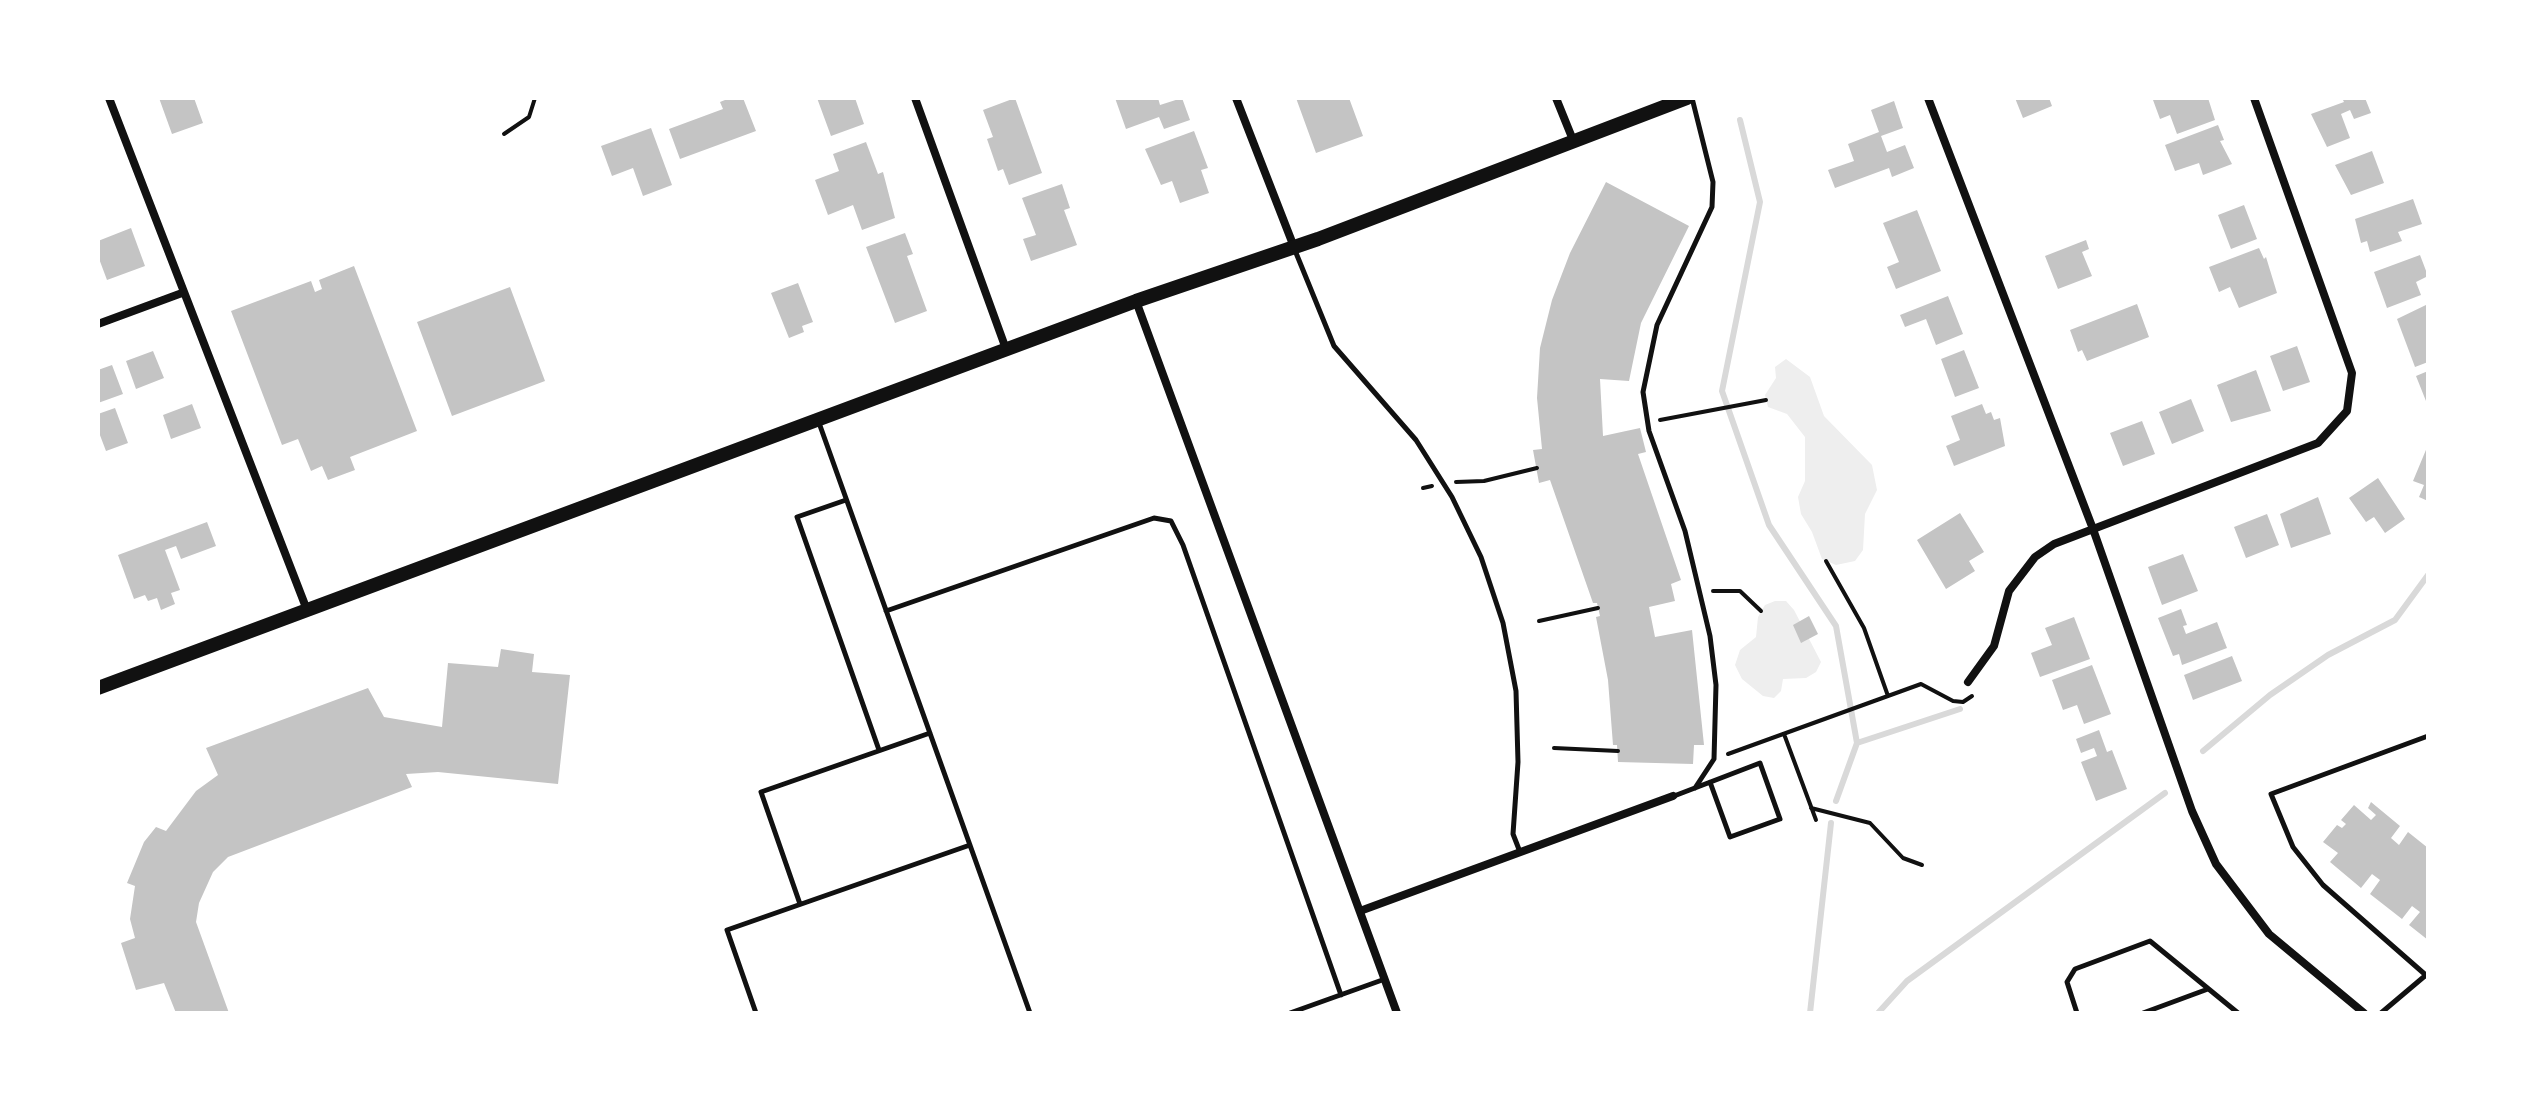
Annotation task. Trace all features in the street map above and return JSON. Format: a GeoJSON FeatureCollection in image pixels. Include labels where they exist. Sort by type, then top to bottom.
{"type":"FeatureCollection","features":[{"type":"Feature","properties":{"kind":"main road"},"geometry":{"type":"LineString","coordinates":[[98,688],[1690,98]]}},
{"type":"Feature","properties":{"kind":"street"},"geometry":{"type":"LineString","coordinates":[[109,98],[307,610]]}},
{"type":"Feature","properties":{"kind":"street"},"geometry":{"type":"LineString","coordinates":[[915,98],[1006,349]]}},
{"type":"Feature","properties":{"kind":"street"},"geometry":{"type":"LineString","coordinates":[[1236,98],[1294,247]]}},
{"type":"Feature","properties":{"kind":"street"},"geometry":{"type":"LineString","coordinates":[[1556,98],[1573,140]]}},
{"type":"Feature","properties":{"kind":"street"},"geometry":{"type":"LineString","coordinates":[[1928,98],[2093,529],[2192,811],[2216,864],[2269,934],[2364,1013]]}},
{"type":"Feature","properties":{"kind":"street"},"geometry":{"type":"LineString","coordinates":[[1968,682],[1994,646],[2009,591],[2019,574],[2054,544],[2318,443],[2340,422],[2351,401],[2352,373],[2348,359],[2254,98]]}},
{"type":"Feature","properties":{"kind":"street"},"geometry":{"type":"LineString","coordinates":[[98,324],[182,293]]}},
{"type":"Feature","properties":{"kind":"street"},"geometry":{"type":"LineString","coordinates":[[1136,301],[1397,1013]]}},
{"type":"Feature","properties":{"kind":"street"},"geometry":{"type":"LineString","coordinates":[[1360,911],[1673,796]]}},
{"type":"Feature","properties":{"kind":"lane"},"geometry":{"type":"LineString","coordinates":[[1690,98],[1713,182],[1712,207],[1657,325],[1643,392],[1648,422],[1702,594],[1716,685],[1714,759],[1695,788]]}},
{"type":"Feature","properties":{"kind":"lane"},"geometry":{"type":"LineString","coordinates":[[1294,247],[1334,346],[1416,440],[1443,482],[1481,557],[1503,623],[1516,691],[1518,762],[1513,834],[1520,853]]}},
{"type":"Feature","properties":{"kind":"lane"},"geometry":{"type":"LineString","coordinates":[[817,419],[1030,1013]]}},
{"type":"Feature","properties":{"kind":"lane"},"geometry":{"type":"LineString","coordinates":[[846,500],[797,517],[879,750]]}},
{"type":"Feature","properties":{"kind":"lane"},"geometry":{"type":"LineString","coordinates":[[886,611],[1154,518],[1171,521],[1188,560],[1341,995]]}},
{"type":"Feature","properties":{"kind":"lane"},"geometry":{"type":"LineString","coordinates":[[800,904],[761,792],[930,733]]}},
{"type":"Feature","properties":{"kind":"lane"},"geometry":{"type":"LineString","coordinates":[[2381,1013],[2427,976],[2323,885],[2293,847],[2271,794],[2428,736]]}},
{"type":"Feature","properties":{"kind":"lane"},"geometry":{"type":"LineString","coordinates":[[1673,796],[1760,763],[1780,819],[1730,837],[1710,782]]}},
{"type":"Feature","properties":{"kind":"lane"},"geometry":{"type":"LineString","coordinates":[[756,1013],[727,930],[970,845]]}},
{"type":"Feature","properties":{"kind":"lane"},"geometry":{"type":"LineString","coordinates":[[2077,1013],[2067,982],[2075,969],[2150,941],[2238,1013]]}},
{"type":"Feature","properties":{"kind":"lane"},"geometry":{"type":"LineString","coordinates":[[1290,1013],[1385,979]]}},
{"type":"Feature","properties":{"kind":"lane"},"geometry":{"type":"LineString","coordinates":[[2143,1013],[2208,989]]}},
{"type":"Feature","properties":{"kind":"path"},"geometry":{"type":"LineString","coordinates":[[504,134],[529,117],[535,98]]}},
{"type":"Feature","properties":{"kind":"path"},"geometry":{"type":"LineString","coordinates":[[1648,422],[1766,400]]}},
{"type":"Feature","properties":{"kind":"path"},"geometry":{"type":"LineString","coordinates":[[1423,488],[1443,482],[1484,481],[1537,468]]}},
{"type":"Feature","properties":{"kind":"path"},"geometry":{"type":"LineString","coordinates":[[1826,561],[1864,628],[1888,696]]}},
{"type":"Feature","properties":{"kind":"path"},"geometry":{"type":"LineString","coordinates":[[1702,594],[1725,589],[1740,591],[1761,611]]}},
{"type":"Feature","properties":{"kind":"path"},"geometry":{"type":"LineString","coordinates":[[1539,621],[1598,608]]}},
{"type":"Feature","properties":{"kind":"path"},"geometry":{"type":"LineString","coordinates":[[1714,759],[1921,684],[1953,701],[1963,702],[1973,695]]}},
{"type":"Feature","properties":{"kind":"path"},"geometry":{"type":"LineString","coordinates":[[1784,734],[1816,820]]}},
{"type":"Feature","properties":{"kind":"path"},"geometry":{"type":"LineString","coordinates":[[1554,748],[1618,751]]}},
{"type":"Feature","properties":{"kind":"path"},"geometry":{"type":"LineString","coordinates":[[1811,808],[1870,823],[1886,844],[1903,858],[1922,865]]}},
{"type":"Feature","properties":{"kind":"shaded area"},"geometry":{"type":"Polygon","coordinates":[[[1786,359],[1810,377],[1824,416],[1872,465],[1877,490],[1865,514],[1863,550],[1855,561],[1836,565],[1822,559],[1801,514],[1798,497],[1805,481],[1805,437],[1787,414],[1768,407],[1765,395],[1776,378],[1775,367],[1786,359]]]}},
{"type":"Feature","properties":{"kind":"shaded area"},"geometry":{"type":"Polygon","coordinates":[[[1786,601],[1794,610],[1821,662],[1816,672],[1806,678],[1783,679],[1781,691],[1774,698],[1763,696],[1742,679],[1735,665],[1740,650],[1756,637],[1758,617],[1765,605],[1786,601]]]}},
{"type":"Feature","properties":{"kind":"building"},"geometry":{"type":"Polygon","coordinates":[[[159,98],[194,98],[203,123],[172,134],[159,98]]]}},
{"type":"Feature","properties":{"kind":"building"},"geometry":{"type":"Polygon","coordinates":[[[743,98],[756,131],[680,159],[669,129],[723,109],[720,102],[743,98]]]}},
{"type":"Feature","properties":{"kind":"building"},"geometry":{"type":"Polygon","coordinates":[[[817,98],[855,98],[864,124],[831,136],[817,98]]]}},
{"type":"Feature","properties":{"kind":"building"},"geometry":{"type":"Polygon","coordinates":[[[1015,98],[1042,173],[1009,185],[1003,169],[998,171],[987,139],[993,137],[983,110],[1015,98]]]}},
{"type":"Feature","properties":{"kind":"building"},"geometry":{"type":"Polygon","coordinates":[[[1115,98],[1158,98],[1160,105],[1182,98],[1190,120],[1164,129],[1159,117],[1126,129],[1115,98]]]}},
{"type":"Feature","properties":{"kind":"building"},"geometry":{"type":"Polygon","coordinates":[[[1296,98],[1349,98],[1363,136],[1316,153],[1296,98]]]}},
{"type":"Feature","properties":{"kind":"building"},"geometry":{"type":"Polygon","coordinates":[[[2015,98],[2049,98],[2052,106],[2023,118],[2015,98]]]}},
{"type":"Feature","properties":{"kind":"building"},"geometry":{"type":"Polygon","coordinates":[[[2208,98],[2215,120],[2177,134],[2170,115],[2160,119],[2153,100],[2208,98]]]}},
{"type":"Feature","properties":{"kind":"building"},"geometry":{"type":"Polygon","coordinates":[[[2342,98],[2365,98],[2371,113],[2354,119],[2350,110],[2341,114],[2350,138],[2327,147],[2311,114],[2344,102],[2342,98]]]}},
{"type":"Feature","properties":{"kind":"building"},"geometry":{"type":"Polygon","coordinates":[[[1894,101],[1903,128],[1881,136],[1887,152],[1905,145],[1914,168],[1892,177],[1889,168],[1835,188],[1828,170],[1854,161],[1848,144],[1879,132],[1871,110],[1894,101]]]}},
{"type":"Feature","properties":{"kind":"building"},"geometry":{"type":"Polygon","coordinates":[[[2218,125],[2224,140],[2220,141],[2232,164],[2203,175],[2199,163],[2175,171],[2165,145],[2218,125]]]}},
{"type":"Feature","properties":{"kind":"building"},"geometry":{"type":"Polygon","coordinates":[[[651,128],[672,185],[643,196],[633,168],[612,176],[601,146],[651,128]]]}},
{"type":"Feature","properties":{"kind":"building"},"geometry":{"type":"Polygon","coordinates":[[[1194,131],[1208,168],[1201,170],[1209,193],[1180,203],[1172,181],[1161,185],[1145,149],[1194,131]]]}},
{"type":"Feature","properties":{"kind":"building"},"geometry":{"type":"Polygon","coordinates":[[[866,142],[878,174],[883,172],[895,218],[862,230],[853,205],[828,215],[815,180],[839,171],[833,154],[866,142]]]}},
{"type":"Feature","properties":{"kind":"building"},"geometry":{"type":"Polygon","coordinates":[[[2372,151],[2384,183],[2351,195],[2335,165],[2372,151]]]}},
{"type":"Feature","properties":{"kind":"building"},"geometry":{"type":"Polygon","coordinates":[[[1606,182],[1689,226],[1641,323],[1629,381],[1600,379],[1603,436],[1640,428],[1646,452],[1638,454],[1681,580],[1671,584],[1675,601],[1649,607],[1655,637],[1692,630],[1704,745],[1694,745],[1693,764],[1618,762],[1617,745],[1613,745],[1608,680],[1596,617],[1600,616],[1597,603],[1593,603],[1550,480],[1539,483],[1533,450],[1542,449],[1537,398],[1540,348],[1552,300],[1570,253],[1606,182]]]}},
{"type":"Feature","properties":{"kind":"building"},"geometry":{"type":"Polygon","coordinates":[[[1062,184],[1070,208],[1064,210],[1077,245],[1031,261],[1023,239],[1036,235],[1022,198],[1062,184]]]}},
{"type":"Feature","properties":{"kind":"building"},"geometry":{"type":"Polygon","coordinates":[[[2413,199],[2422,224],[2398,232],[2402,241],[2370,252],[2367,241],[2361,243],[2355,219],[2413,199]]]}},
{"type":"Feature","properties":{"kind":"building"},"geometry":{"type":"Polygon","coordinates":[[[2244,205],[2257,239],[2231,249],[2218,215],[2244,205]]]}},
{"type":"Feature","properties":{"kind":"building"},"geometry":{"type":"Polygon","coordinates":[[[1917,210],[1941,271],[1896,289],[1887,267],[1899,262],[1883,223],[1917,210]]]}},
{"type":"Feature","properties":{"kind":"building"},"geometry":{"type":"Polygon","coordinates":[[[131,228],[145,266],[107,280],[98,256],[98,241],[131,228]]]}},
{"type":"Feature","properties":{"kind":"building"},"geometry":{"type":"Polygon","coordinates":[[[905,233],[913,254],[907,256],[927,311],[895,323],[866,247],[905,233]]]}},
{"type":"Feature","properties":{"kind":"building"},"geometry":{"type":"Polygon","coordinates":[[[2086,240],[2089,249],[2082,252],[2092,276],[2058,289],[2045,256],[2086,240]]]}},
{"type":"Feature","properties":{"kind":"building"},"geometry":{"type":"Polygon","coordinates":[[[2259,248],[2264,259],[2266,257],[2277,293],[2239,308],[2230,287],[2219,292],[2209,267],[2259,248]]]}},
{"type":"Feature","properties":{"kind":"building"},"geometry":{"type":"Polygon","coordinates":[[[2420,255],[2428,276],[2416,282],[2421,295],[2387,308],[2374,272],[2420,255]]]}},
{"type":"Feature","properties":{"kind":"building"},"geometry":{"type":"Polygon","coordinates":[[[354,266],[417,431],[350,457],[355,470],[328,480],[322,466],[311,471],[298,439],[282,445],[231,311],[311,281],[315,292],[322,289],[319,280],[354,266]]]}},
{"type":"Feature","properties":{"kind":"building"},"geometry":{"type":"Polygon","coordinates":[[[798,283],[813,322],[802,326],[804,332],[789,338],[771,293],[798,283]]]}},
{"type":"Feature","properties":{"kind":"building"},"geometry":{"type":"Polygon","coordinates":[[[510,287],[545,381],[452,416],[417,322],[510,287]]]}},
{"type":"Feature","properties":{"kind":"building"},"geometry":{"type":"Polygon","coordinates":[[[1948,296],[1963,334],[1936,345],[1926,319],[1905,327],[1900,315],[1948,296]]]}},
{"type":"Feature","properties":{"kind":"building"},"geometry":{"type":"Polygon","coordinates":[[[2137,304],[2149,337],[2087,361],[2082,350],[2078,352],[2070,330],[2137,304]]]}},
{"type":"Feature","properties":{"kind":"building"},"geometry":{"type":"Polygon","coordinates":[[[2428,304],[2428,362],[2415,367],[2397,319],[2428,304]]]}},
{"type":"Feature","properties":{"kind":"building"},"geometry":{"type":"Polygon","coordinates":[[[2297,346],[2310,382],[2283,391],[2270,356],[2297,346]]]}},
{"type":"Feature","properties":{"kind":"building"},"geometry":{"type":"Polygon","coordinates":[[[1964,350],[1979,388],[1955,397],[1941,359],[1964,350]]]}},
{"type":"Feature","properties":{"kind":"building"},"geometry":{"type":"Polygon","coordinates":[[[153,351],[164,378],[136,389],[126,361],[153,351]]]}},
{"type":"Feature","properties":{"kind":"building"},"geometry":{"type":"Polygon","coordinates":[[[112,365],[123,394],[98,403],[98,370],[112,365]]]}},
{"type":"Feature","properties":{"kind":"building"},"geometry":{"type":"Polygon","coordinates":[[[2256,370],[2271,411],[2231,422],[2217,385],[2256,370]]]}},
{"type":"Feature","properties":{"kind":"building"},"geometry":{"type":"Polygon","coordinates":[[[2428,371],[2428,400],[2426,401],[2416,376],[2428,371]]]}},
{"type":"Feature","properties":{"kind":"building"},"geometry":{"type":"Polygon","coordinates":[[[2191,399],[2204,431],[2172,444],[2159,412],[2191,399]]]}},
{"type":"Feature","properties":{"kind":"building"},"geometry":{"type":"Polygon","coordinates":[[[192,404],[201,428],[171,439],[163,415],[192,404]]]}},
{"type":"Feature","properties":{"kind":"building"},"geometry":{"type":"Polygon","coordinates":[[[1982,404],[1986,414],[1991,412],[1994,420],[2000,418],[2005,446],[1954,466],[1946,446],[1960,440],[1951,416],[1982,404]]]}},
{"type":"Feature","properties":{"kind":"building"},"geometry":{"type":"Polygon","coordinates":[[[115,408],[128,443],[106,451],[98,430],[98,414],[115,408]]]}},
{"type":"Feature","properties":{"kind":"building"},"geometry":{"type":"Polygon","coordinates":[[[2142,421],[2155,454],[2123,466],[2110,433],[2142,421]]]}},
{"type":"Feature","properties":{"kind":"building"},"geometry":{"type":"Polygon","coordinates":[[[2428,445],[2428,501],[2419,497],[2424,485],[2413,481],[2428,445]]]}},
{"type":"Feature","properties":{"kind":"building"},"geometry":{"type":"Polygon","coordinates":[[[2378,478],[2405,519],[2385,533],[2374,517],[2366,522],[2349,498],[2378,478]]]}},
{"type":"Feature","properties":{"kind":"building"},"geometry":{"type":"Polygon","coordinates":[[[2318,497],[2331,534],[2291,548],[2280,514],[2318,497]]]}},
{"type":"Feature","properties":{"kind":"building"},"geometry":{"type":"Polygon","coordinates":[[[1960,513],[1984,552],[1969,561],[1975,571],[1946,589],[1917,540],[1960,513]]]}},
{"type":"Feature","properties":{"kind":"building"},"geometry":{"type":"Polygon","coordinates":[[[2267,514],[2279,545],[2246,558],[2234,527],[2267,514]]]}},
{"type":"Feature","properties":{"kind":"building"},"geometry":{"type":"Polygon","coordinates":[[[207,522],[216,546],[181,559],[176,546],[165,550],[180,590],[171,593],[175,604],[161,610],[157,598],[148,601],[145,595],[134,599],[118,555],[207,522]]]}},
{"type":"Feature","properties":{"kind":"building"},"geometry":{"type":"Polygon","coordinates":[[[2183,554],[2198,591],[2162,605],[2148,567],[2183,554]]]}},
{"type":"Feature","properties":{"kind":"building"},"geometry":{"type":"Polygon","coordinates":[[[2181,609],[2187,625],[2183,626],[2186,634],[2217,622],[2227,648],[2182,665],[2179,654],[2173,656],[2158,618],[2181,609]]]}},
{"type":"Feature","properties":{"kind":"building"},"geometry":{"type":"Polygon","coordinates":[[[1809,616],[1818,634],[1801,643],[1793,625],[1809,616]]]}},
{"type":"Feature","properties":{"kind":"building"},"geometry":{"type":"Polygon","coordinates":[[[2074,617],[2090,659],[2040,677],[2031,653],[2052,645],[2045,628],[2074,617]]]}},
{"type":"Feature","properties":{"kind":"building"},"geometry":{"type":"Polygon","coordinates":[[[501,649],[534,654],[532,672],[570,675],[558,784],[438,772],[406,774],[412,787],[228,857],[213,872],[199,903],[196,922],[229,1013],[176,1013],[164,983],[136,990],[121,943],[135,938],[130,919],[135,886],[127,883],[144,842],[156,827],[166,831],[196,791],[218,775],[206,748],[368,688],[384,717],[442,727],[448,663],[498,667],[501,649]]]}},
{"type":"Feature","properties":{"kind":"building"},"geometry":{"type":"Polygon","coordinates":[[[2232,656],[2242,681],[2193,700],[2184,675],[2232,656]]]}},
{"type":"Feature","properties":{"kind":"building"},"geometry":{"type":"Polygon","coordinates":[[[2092,665],[2111,714],[2084,724],[2077,705],[2063,710],[2052,680],[2092,665]]]}},
{"type":"Feature","properties":{"kind":"building"},"geometry":{"type":"Polygon","coordinates":[[[2099,730],[2107,752],[2112,750],[2127,789],[2096,801],[2081,762],[2097,756],[2094,748],[2081,753],[2076,739],[2099,730]]]}},
{"type":"Feature","properties":{"kind":"building"},"geometry":{"type":"Polygon","coordinates":[[[2371,802],[2400,826],[2391,838],[2399,845],[2408,832],[2428,848],[2428,940],[2409,925],[2420,912],[2412,906],[2402,919],[2370,894],[2380,880],[2372,874],[2361,888],[2330,862],[2338,853],[2323,842],[2337,825],[2342,828],[2346,824],[2341,820],[2354,805],[2371,820],[2376,815],[2368,808],[2371,802]]]}},
{"type":"Feature","properties":{"kind":"waterway"},"geometry":{"type":"LineString","coordinates":[[1740,120],[1760,202],[1722,391],[1769,525],[1836,626],[1857,743]]}},
{"type":"Feature","properties":{"kind":"waterway"},"geometry":{"type":"LineString","coordinates":[[2203,751],[2270,695],[2328,655],[2395,620],[2428,575]]}},
{"type":"Feature","properties":{"kind":"waterway"},"geometry":{"type":"LineString","coordinates":[[1836,801],[1857,743],[1960,709]]}},
{"type":"Feature","properties":{"kind":"waterway"},"geometry":{"type":"LineString","coordinates":[[1878,1013],[1907,981],[2165,793]]}},
{"type":"Feature","properties":{"kind":"waterway"},"geometry":{"type":"LineString","coordinates":[[1810,1013],[1831,823]]}}]}
